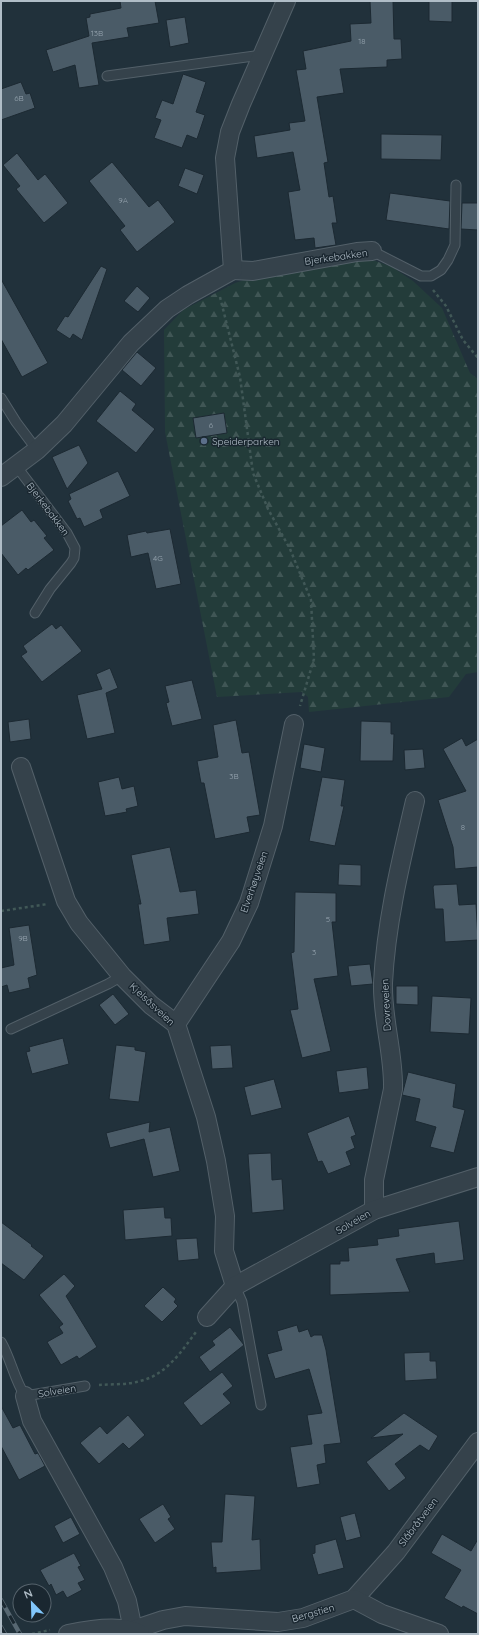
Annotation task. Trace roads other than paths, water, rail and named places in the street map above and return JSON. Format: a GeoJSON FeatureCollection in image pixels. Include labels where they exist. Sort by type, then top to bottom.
{"type":"FeatureCollection","features":[{"type":"Feature","properties":{"kind":"street"},"geometry":{"type":"LineString","coordinates":[[1,477],[37,450],[64,424],[131,343],[167,309],[188,295],[233,270],[225,158],[230,132],[286,1]]}},
{"type":"Feature","properties":{"kind":"street","name":"Bjerkebakken"},"geometry":{"type":"LineString","coordinates":[[233,270],[253,270],[357,252],[372,251]]}},
{"type":"Feature","properties":{"kind":"street","name":"Elverhøyveien"},"geometry":{"type":"LineString","coordinates":[[176,1024],[230,941],[249,903],[272,826],[294,724]]}},
{"type":"Feature","properties":{"kind":"street","name":"Kjelsåsveien"},"geometry":{"type":"LineString","coordinates":[[21,767],[66,901],[80,924],[122,976],[151,1005],[176,1024],[206,1117],[216,1161],[225,1216],[224,1251],[235,1286]]}},
{"type":"Feature","properties":{"kind":"street","name":"Dovreveien"},"geometry":{"type":"LineString","coordinates":[[374,1210],[374,1180],[393,1089],[393,1076],[386,1025],[383,984],[398,873],[415,801]]}},
{"type":"Feature","properties":{"kind":"street","name":"Solveien"},"geometry":{"type":"LineString","coordinates":[[207,1317],[235,1286],[374,1210],[478,1178]]}},
{"type":"Feature","properties":{"kind":"street","name":"Solveien"},"geometry":{"type":"LineString","coordinates":[[25,1396],[32,1421],[112,1567],[127,1601],[137,1632]]}},
{"type":"Feature","properties":{"kind":"street","name":"Slåbråtveien"},"geometry":{"type":"LineString","coordinates":[[354,1600],[396,1552],[478,1442]]}},
{"type":"Feature","properties":{"kind":"street"},"geometry":{"type":"LineString","coordinates":[[354,1600],[382,1614],[440,1634]]}},
{"type":"Feature","properties":{"kind":"street","name":"Bergstien"},"geometry":{"type":"LineString","coordinates":[[137,1632],[163,1620],[185,1616],[278,1622],[303,1618],[354,1600]]}},
{"type":"Feature","properties":{"kind":"street"},"geometry":{"type":"LineString","coordinates":[[60,1632],[108,1629],[137,1632]]}},
{"type":"Feature","properties":{"kind":"lane"},"geometry":{"type":"LineString","coordinates":[[107,76],[262,55]]}},
{"type":"Feature","properties":{"kind":"lane","name":"Bjerkebakken"},"geometry":{"type":"LineString","coordinates":[[372,251],[421,276],[431,276],[441,270],[454,250],[456,185]]}},
{"type":"Feature","properties":{"kind":"lane"},"geometry":{"type":"LineString","coordinates":[[1,398],[16,422],[37,450]]}},
{"type":"Feature","properties":{"kind":"lane","name":"Bjerkebakken"},"geometry":{"type":"LineString","coordinates":[[16,467],[67,533],[75,548],[74,558],[50,589],[35,613]]}},
{"type":"Feature","properties":{"kind":"lane"},"geometry":{"type":"LineString","coordinates":[[10,1029],[108,984],[122,976]]}},
{"type":"Feature","properties":{"kind":"lane"},"geometry":{"type":"LineString","coordinates":[[235,1286],[242,1302],[261,1405]]}},
{"type":"Feature","properties":{"kind":"lane"},"geometry":{"type":"LineString","coordinates":[[1,1342],[11,1364],[18,1385],[25,1396]]}},
{"type":"Feature","properties":{"kind":"lane","name":"Solveien"},"geometry":{"type":"LineString","coordinates":[[25,1396],[85,1386]]}},
{"type":"Feature","properties":{"kind":"railway"},"geometry":{"type":"LineString","coordinates":[[1,1600],[20,1634]]}},
{"type":"Feature","properties":{"kind":"railway"},"geometry":{"type":"LineString","coordinates":[[1,1627],[5,1634]]}},
{"type":"Feature","properties":{"kind":"place","name":"Speiderparken"},"geometry":{"type":"Point","coordinates":[204,441]}}]}
